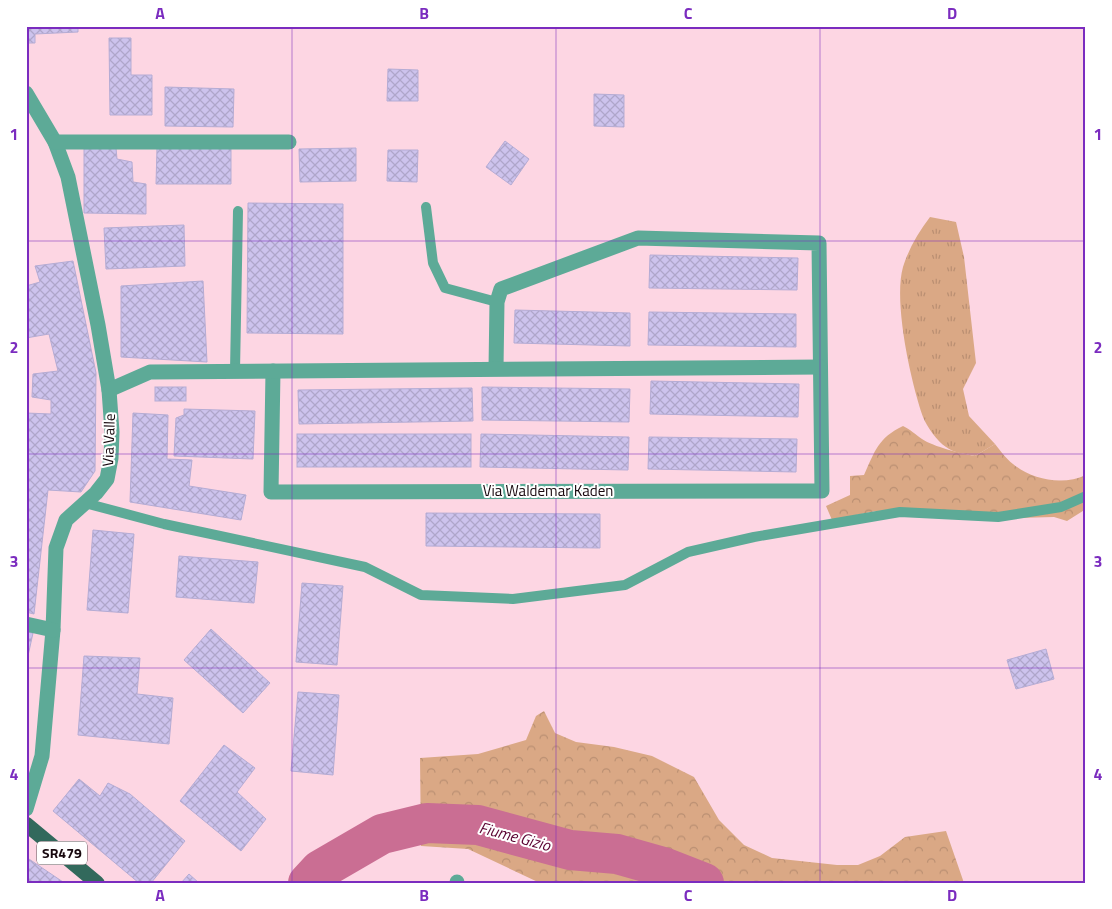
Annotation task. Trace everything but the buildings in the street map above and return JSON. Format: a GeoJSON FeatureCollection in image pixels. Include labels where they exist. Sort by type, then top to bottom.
{"type":"FeatureCollection","features":[{"type":"Feature","properties":{"kind":"main road","name":"SR479"},"geometry":{"type":"LineString","coordinates":[[26,824],[97,883]]}},
{"type":"Feature","properties":{"kind":"street","name":"Via Valle"},"geometry":{"type":"LineString","coordinates":[[26,93],[55,142],[68,177],[109,390],[112,432],[110,465],[107,479],[96,493],[66,520],[56,548],[53,630],[42,756],[26,809]]}},
{"type":"Feature","properties":{"kind":"street"},"geometry":{"type":"LineString","coordinates":[[55,142],[288,142]]}},
{"type":"Feature","properties":{"kind":"street","name":"Via Waldemar Kaden"},"geometry":{"type":"LineString","coordinates":[[273,371],[272,492],[822,491],[819,243],[638,238],[501,289],[497,302]]}},
{"type":"Feature","properties":{"kind":"street"},"geometry":{"type":"LineString","coordinates":[[496,368],[497,302]]}},
{"type":"Feature","properties":{"kind":"street"},"geometry":{"type":"LineString","coordinates":[[109,390],[150,372],[820,367]]}},
{"type":"Feature","properties":{"kind":"street"},"geometry":{"type":"LineString","coordinates":[[26,624],[53,630]]}},
{"type":"Feature","properties":{"kind":"lane"},"geometry":{"type":"LineString","coordinates":[[426,207],[433,263],[445,288],[497,302]]}},
{"type":"Feature","properties":{"kind":"lane"},"geometry":{"type":"LineString","coordinates":[[235,371],[238,211]]}},
{"type":"Feature","properties":{"kind":"lane"},"geometry":{"type":"LineString","coordinates":[[85,503],[109,511],[164,524],[365,567],[421,595],[513,598],[626,585],[688,552],[754,537],[900,512],[998,517],[1061,507],[1086,496]]}},
{"type":"Feature","properties":{"kind":"green space"},"geometry":{"type":"Polygon","coordinates":[[[930,217],[956,222],[964,257],[976,363],[963,389],[969,416],[995,444],[975,456],[949,449],[933,434],[923,417],[909,364],[902,321],[900,282],[908,253],[930,217]]]}},
{"type":"Feature","properties":{"kind":"green space"},"geometry":{"type":"Polygon","coordinates":[[[903,426],[933,445],[975,456],[995,444],[1021,470],[1048,480],[1068,480],[1086,475],[1086,509],[1067,521],[1054,517],[1018,518],[917,510],[876,511],[832,520],[826,506],[850,495],[850,476],[864,475],[878,446],[888,435],[903,426]]]}},
{"type":"Feature","properties":{"kind":"green space"},"geometry":{"type":"Polygon","coordinates":[[[544,711],[555,733],[576,742],[614,747],[652,756],[694,777],[719,820],[744,845],[772,858],[837,865],[858,865],[880,856],[905,837],[946,831],[964,883],[540,883],[468,849],[421,846],[420,758],[478,754],[526,740],[536,716],[544,711]]]}},
{"type":"Feature","properties":{"kind":"waterway","name":"Fiume Gizio"},"geometry":{"type":"LineString","coordinates":[[308,883],[320,870],[382,834],[427,823],[478,825],[570,850],[617,854],[663,867],[704,883]]}}]}
